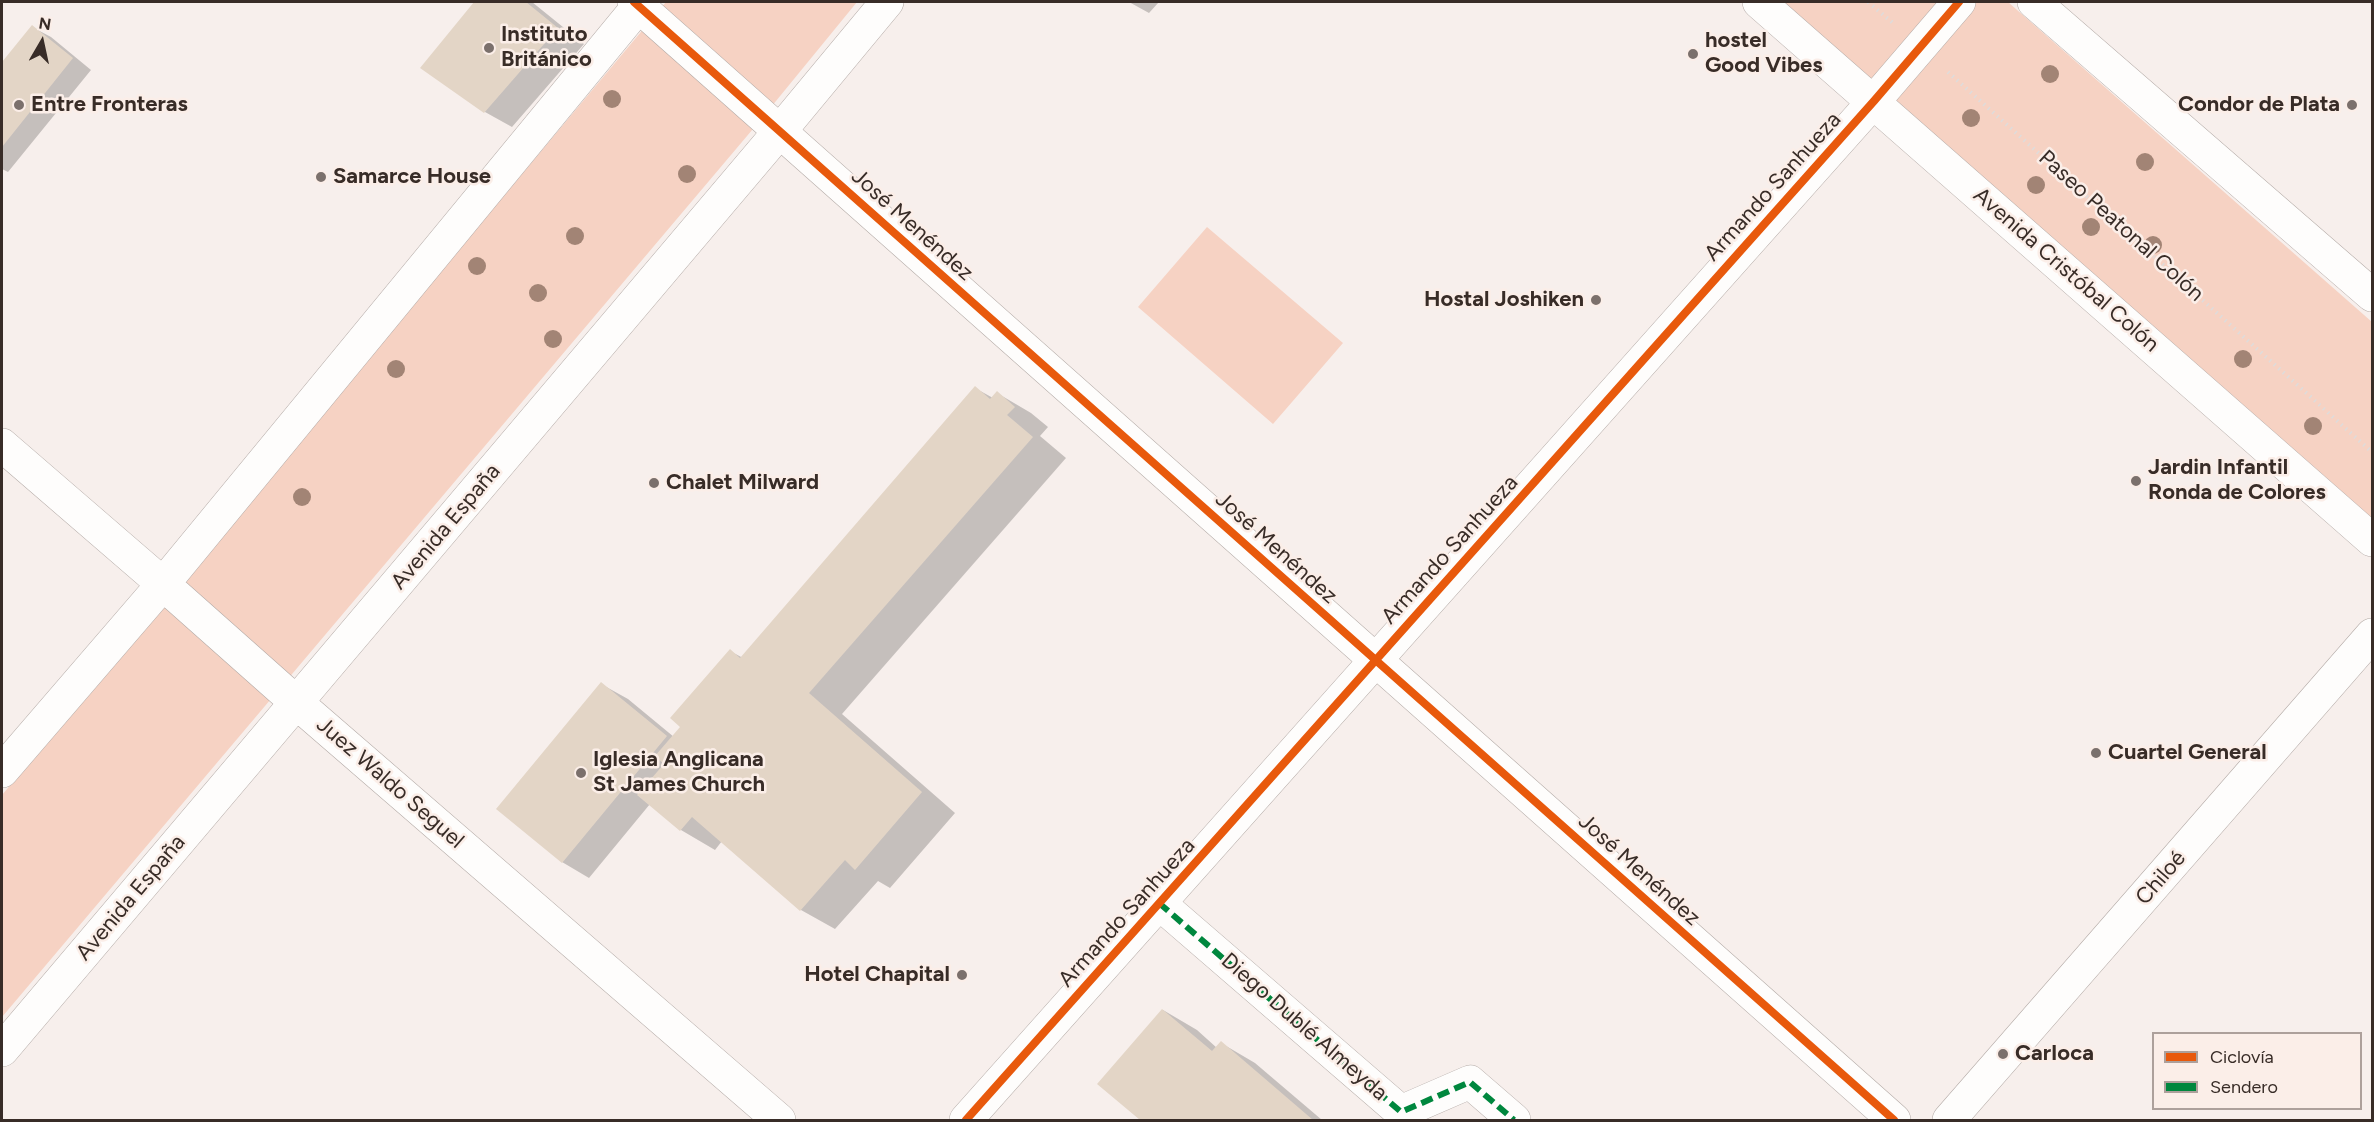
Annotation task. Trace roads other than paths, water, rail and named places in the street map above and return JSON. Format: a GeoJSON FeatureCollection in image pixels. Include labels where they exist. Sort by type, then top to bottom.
{"type":"FeatureCollection","features":[{"type":"Feature","properties":{"kind":"street","name":"Avenida España"},"geometry":{"type":"LineString","coordinates":[[2,1050],[887,2]]}},
{"type":"Feature","properties":{"kind":"street","name":"Avenida Cristóbal Colón"},"geometry":{"type":"LineString","coordinates":[[1759,2],[2373,540]]}},
{"type":"Feature","properties":{"kind":"street","name":"Armando Sanhueza"},"geometry":{"type":"LineString","coordinates":[[966,1120],[1874,101],[1959,2]]}},
{"type":"Feature","properties":{"kind":"street"},"geometry":{"type":"LineString","coordinates":[[2034,2],[2373,295]]}},
{"type":"Feature","properties":{"kind":"street","name":"José Menéndez"},"geometry":{"type":"LineString","coordinates":[[638,3],[1894,1120]]}},
{"type":"Feature","properties":{"kind":"street"},"geometry":{"type":"LineString","coordinates":[[2,771],[163,584],[638,3]]}},
{"type":"Feature","properties":{"kind":"street","name":"Juez Waldo Seguel"},"geometry":{"type":"LineString","coordinates":[[2,445],[780,1120]]}},
{"type":"Feature","properties":{"kind":"street","name":"Chiloé"},"geometry":{"type":"LineString","coordinates":[[1949,1120],[2373,635]]}},
{"type":"Feature","properties":{"kind":"street","name":"Diego Dublé Almeyda"},"geometry":{"type":"LineString","coordinates":[[1160,903],[1401,1112],[1470,1082],[1514,1120]]}},
{"type":"Feature","properties":{"kind":"place","name":"Instituto Británico"},"geometry":{"type":"Point","coordinates":[489,48]}},
{"type":"Feature","properties":{"kind":"place","name":"hostel Good Vibes"},"geometry":{"type":"Point","coordinates":[1693,54]}},
{"type":"Feature","properties":{"kind":"place","name":"Entre Fronteras"},"geometry":{"type":"Point","coordinates":[19,105]}},
{"type":"Feature","properties":{"kind":"place","name":"Condor de Plata"},"geometry":{"type":"Point","coordinates":[2352,105]}},
{"type":"Feature","properties":{"kind":"place","name":"Samarce House"},"geometry":{"type":"Point","coordinates":[321,177]}},
{"type":"Feature","properties":{"kind":"place","name":"Hostal Joshiken"},"geometry":{"type":"Point","coordinates":[1596,300]}},
{"type":"Feature","properties":{"kind":"place","name":"Jardin Infantil Ronda de Colores"},"geometry":{"type":"Point","coordinates":[2136,481]}},
{"type":"Feature","properties":{"kind":"place","name":"Chalet Milward"},"geometry":{"type":"Point","coordinates":[654,483]}},
{"type":"Feature","properties":{"kind":"place","name":"Cuartel General"},"geometry":{"type":"Point","coordinates":[2096,753]}},
{"type":"Feature","properties":{"kind":"place","name":"Iglesia Anglicana St James Church"},"geometry":{"type":"Point","coordinates":[581,773]}},
{"type":"Feature","properties":{"kind":"place","name":"Hotel Chapital"},"geometry":{"type":"Point","coordinates":[962,975]}},
{"type":"Feature","properties":{"kind":"place","name":"CarIoca"},"geometry":{"type":"Point","coordinates":[2003,1054]}}]}
